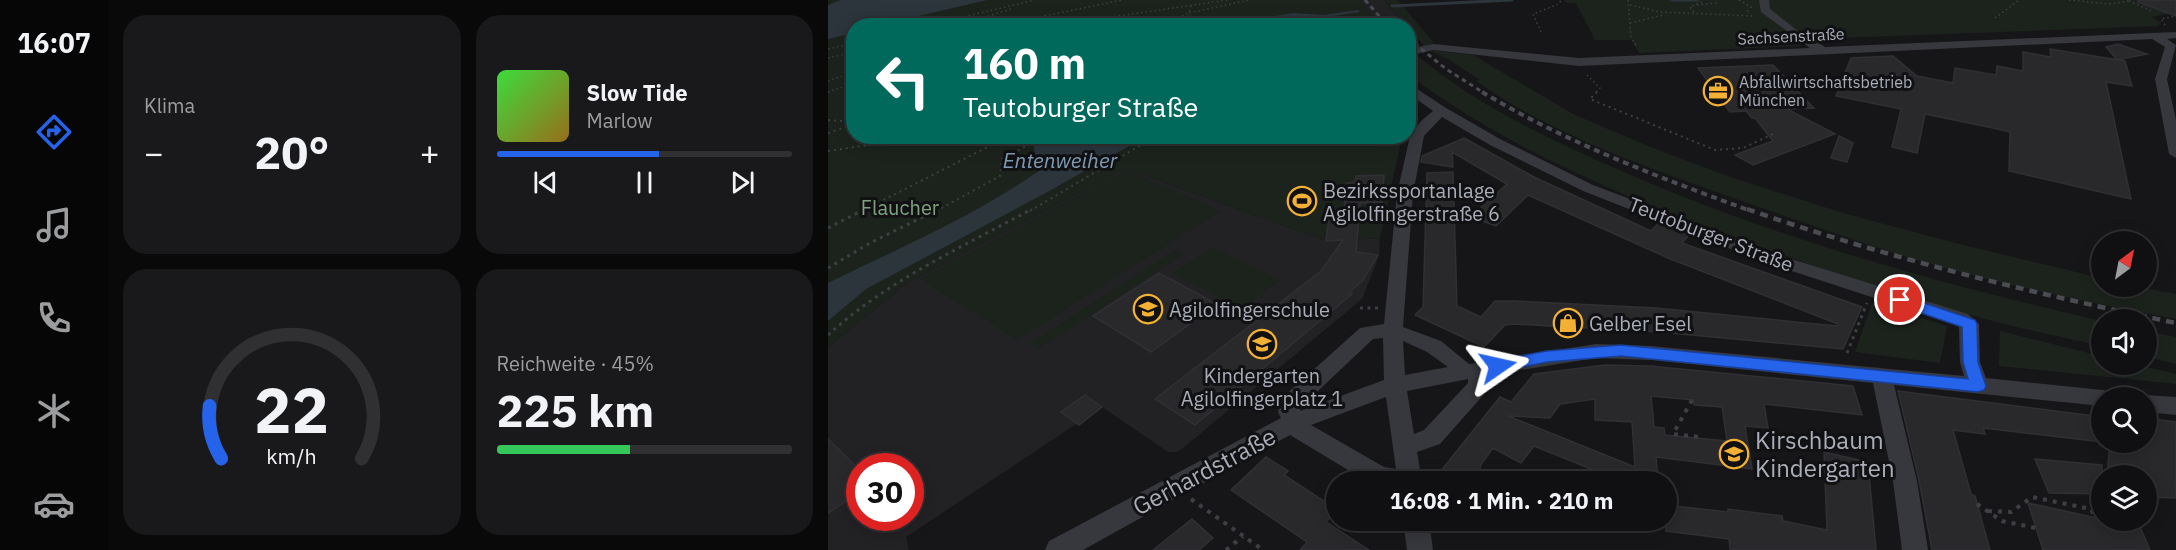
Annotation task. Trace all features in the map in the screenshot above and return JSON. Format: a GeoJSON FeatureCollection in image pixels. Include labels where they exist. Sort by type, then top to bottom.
{"type":"FeatureCollection","features":[{"type":"Feature","properties":{"kind":"street"},"geometry":{"type":"LineString","coordinates":[[1764,0],[1765,10],[1823,51]]}},
{"type":"Feature","properties":{"kind":"street","name":"Sachsenstraße"},"geometry":{"type":"LineString","coordinates":[[1416,50],[1433,47],[1448,48],[1579,62],[2154,36],[2172,31]]}},
{"type":"Feature","properties":{"kind":"street"},"geometry":{"type":"LineString","coordinates":[[2154,36],[2171,46],[2161,79],[2176,154]]}},
{"type":"Feature","properties":{"kind":"street","name":"Teutoburger Straße"},"geometry":{"type":"LineString","coordinates":[[1416,93],[1441,111],[1495,142],[1596,191],[1770,258],[1961,319],[1969,324],[1971,330],[1970,362],[1978,386]]}},
{"type":"Feature","properties":{"kind":"street"},"geometry":{"type":"LineString","coordinates":[[1416,141],[1426,124],[1441,111]]}},
{"type":"Feature","properties":{"kind":"street"},"geometry":{"type":"LineString","coordinates":[[1409,471],[1395,385],[1393,331],[1405,194],[1415,144]]}},
{"type":"Feature","properties":{"kind":"street"},"geometry":{"type":"LineString","coordinates":[[1370,471],[1297,428],[1289,412],[1290,404],[1367,333],[1393,331],[1405,333],[1454,358],[1470,371],[1478,386],[1432,437],[1406,446]]}},
{"type":"Feature","properties":{"kind":"street","name":"Gerhardstraße"},"geometry":{"type":"LineString","coordinates":[[1058,550],[1294,422],[1395,385],[1547,357],[1621,351],[2091,397]]}},
{"type":"Feature","properties":{"kind":"street"},"geometry":{"type":"LineString","coordinates":[[1882,377],[1905,481],[1915,550]]}},
{"type":"Feature","properties":{"kind":"street"},"geometry":{"type":"LineString","coordinates":[[2157,404],[2176,406]]}},
{"type":"Feature","properties":{"kind":"street"},"geometry":{"type":"LineString","coordinates":[[1417,531],[1420,550]]}},
{"type":"Feature","properties":{"kind":"path"},"geometry":{"type":"LineString","coordinates":[[982,18],[1035,0]]}},
{"type":"Feature","properties":{"kind":"path"},"geometry":{"type":"LineString","coordinates":[[960,18],[1040,0]]}},
{"type":"Feature","properties":{"kind":"path"},"geometry":{"type":"LineString","coordinates":[[1035,18],[1122,0]]}},
{"type":"Feature","properties":{"kind":"path"},"geometry":{"type":"LineString","coordinates":[[1103,18],[1227,0]]}},
{"type":"Feature","properties":{"kind":"path"},"geometry":{"type":"LineString","coordinates":[[1178,18],[1250,0]]}},
{"type":"Feature","properties":{"kind":"path"},"geometry":{"type":"LineString","coordinates":[[1541,32],[1533,14],[1559,4],[1561,0]]}},
{"type":"Feature","properties":{"kind":"path"},"geometry":{"type":"LineString","coordinates":[[1628,0],[1631,37],[1644,59]]}},
{"type":"Feature","properties":{"kind":"path"},"geometry":{"type":"LineString","coordinates":[[1697,5],[1716,3],[1718,0]]}},
{"type":"Feature","properties":{"kind":"path"},"geometry":{"type":"LineString","coordinates":[[1739,0],[1751,7],[1750,11],[1744,14]]}},
{"type":"Feature","properties":{"kind":"path"},"geometry":{"type":"LineString","coordinates":[[1995,18],[2019,0]]}},
{"type":"Feature","properties":{"kind":"path"},"geometry":{"type":"LineString","coordinates":[[2069,0],[2109,4],[2128,0],[2152,11]]}},
{"type":"Feature","properties":{"kind":"path"},"geometry":{"type":"LineString","coordinates":[[1694,12],[1690,7],[1704,2]]}},
{"type":"Feature","properties":{"kind":"path"},"geometry":{"type":"LineString","coordinates":[[1189,18],[1191,4]]}},
{"type":"Feature","properties":{"kind":"path"},"geometry":{"type":"LineString","coordinates":[[1630,5],[1647,11],[1744,14],[1779,22]]}},
{"type":"Feature","properties":{"kind":"path"},"geometry":{"type":"LineString","coordinates":[[1630,23],[1669,13]]}},
{"type":"Feature","properties":{"kind":"path"},"geometry":{"type":"LineString","coordinates":[[2162,15],[2168,17]]}},
{"type":"Feature","properties":{"kind":"path"},"geometry":{"type":"LineString","coordinates":[[2172,31],[2161,19],[2176,16]]}},
{"type":"Feature","properties":{"kind":"path"},"geometry":{"type":"LineString","coordinates":[[828,49],[846,44]]}},
{"type":"Feature","properties":{"kind":"path"},"geometry":{"type":"LineString","coordinates":[[828,58],[846,54]]}},
{"type":"Feature","properties":{"kind":"path"},"geometry":{"type":"LineString","coordinates":[[1579,62],[1577,65],[1600,88],[1590,99],[1714,150],[1743,148],[1775,133]]}},
{"type":"Feature","properties":{"kind":"path"},"geometry":{"type":"LineString","coordinates":[[828,81],[846,75]]}},
{"type":"Feature","properties":{"kind":"path"},"geometry":{"type":"LineString","coordinates":[[828,92],[846,86]]}},
{"type":"Feature","properties":{"kind":"path"},"geometry":{"type":"LineString","coordinates":[[828,120],[846,123]]}},
{"type":"Feature","properties":{"kind":"path"},"geometry":{"type":"LineString","coordinates":[[828,133],[846,125]]}},
{"type":"Feature","properties":{"kind":"path"},"geometry":{"type":"LineString","coordinates":[[828,151],[876,144]]}},
{"type":"Feature","properties":{"kind":"path"},"geometry":{"type":"LineString","coordinates":[[828,228],[993,144]]}},
{"type":"Feature","properties":{"kind":"path"},"geometry":{"type":"LineString","coordinates":[[828,268],[883,236],[972,195],[1000,176],[1002,159],[1030,144]]}},
{"type":"Feature","properties":{"kind":"path"},"geometry":{"type":"LineString","coordinates":[[828,335],[850,314],[892,286],[1074,187],[1142,144]]}},
{"type":"Feature","properties":{"kind":"path"},"geometry":{"type":"LineString","coordinates":[[1847,353],[1869,299]]}},
{"type":"Feature","properties":{"kind":"path"},"geometry":{"type":"LineString","coordinates":[[1360,308],[1378,308]]}},
{"type":"Feature","properties":{"kind":"path"},"geometry":{"type":"LineString","coordinates":[[1692,400],[1673,434],[1700,437]]}},
{"type":"Feature","properties":{"kind":"path"},"geometry":{"type":"LineString","coordinates":[[1176,486],[1263,550]]}},
{"type":"Feature","properties":{"kind":"path"},"geometry":{"type":"LineString","coordinates":[[1988,511],[2011,512],[2032,497],[2091,509]]}},
{"type":"Feature","properties":{"kind":"path"},"geometry":{"type":"LineString","coordinates":[[1977,504],[2002,521],[2036,528]]}},
{"type":"Feature","properties":{"kind":"path"},"geometry":{"type":"LineString","coordinates":[[1226,550],[1243,536]]}},
{"type":"Feature","properties":{"kind":"shaded area"},"geometry":{"type":"Polygon","coordinates":[[[1360,0],[1384,0],[1399,18],[1375,18],[1360,0]]]}},
{"type":"Feature","properties":{"kind":"shaded area","name":"Agilolfingerschule"},"geometry":{"type":"Polygon","coordinates":[[[1125,168],[1326,241],[1380,238],[1379,256],[1362,299],[1176,452],[1168,452],[1102,407],[924,525],[924,453],[846,453],[846,531],[915,531],[906,537],[909,550],[828,550],[828,347],[907,283],[1125,168]]]}},
{"type":"Feature","properties":{"kind":"green space","name":"Flaucher"},"geometry":{"type":"Polygon","coordinates":[[[828,0],[1360,0],[1375,18],[846,18],[846,144],[1400,144],[1380,238],[1326,241],[1125,168],[907,283],[828,347],[828,0]]]}},
{"type":"Feature","properties":{"kind":"green space"},"geometry":{"type":"Polygon","coordinates":[[[1384,0],[1398,0],[1413,18],[1400,18],[1384,0]]]}},
{"type":"Feature","properties":{"kind":"green space"},"geometry":{"type":"Polygon","coordinates":[[[1564,0],[2176,0],[2176,12],[2152,17],[2161,23],[2158,26],[1810,39],[1800,46],[1639,53],[1631,40],[1595,40],[1576,3],[1567,3],[1564,0]]]}},
{"type":"Feature","properties":{"kind":"green space"},"geometry":{"type":"Polygon","coordinates":[[[1416,22],[1434,43],[1424,46],[1416,37],[1416,22]]]}},
{"type":"Feature","properties":{"kind":"green space"},"geometry":{"type":"Polygon","coordinates":[[[1429,50],[1473,55],[1575,115],[1730,177],[1843,213],[2091,276],[2091,297],[2157,297],[2157,290],[2176,294],[2176,319],[2157,315],[2157,309],[2124,309],[2108,306],[1973,275],[1907,257],[1690,183],[1564,132],[1504,100],[1476,81],[1479,79],[1429,50]]]}},
{"type":"Feature","properties":{"kind":"green space"},"geometry":{"type":"Polygon","coordinates":[[[1416,55],[1464,90],[1516,121],[1626,173],[1742,219],[1860,258],[1980,292],[2091,319],[2091,344],[1997,322],[1880,288],[1744,241],[1671,214],[1593,181],[1480,122],[1416,80],[1416,55]]]}},
{"type":"Feature","properties":{"kind":"green space"},"geometry":{"type":"Polygon","coordinates":[[[1126,170],[1221,211],[1017,340],[920,279],[1126,170]]]}},
{"type":"Feature","properties":{"kind":"green space"},"geometry":{"type":"Polygon","coordinates":[[[1213,247],[1281,280],[1241,309],[1173,273],[1213,247]]]}},
{"type":"Feature","properties":{"kind":"green space"},"geometry":{"type":"Polygon","coordinates":[[[1175,250],[1184,254],[1039,349],[1030,343],[1175,250]]]}},
{"type":"Feature","properties":{"kind":"green space"},"geometry":{"type":"Polygon","coordinates":[[[1872,303],[1947,326],[1940,363],[1855,352],[1872,303]]]}},
{"type":"Feature","properties":{"kind":"green space"},"geometry":{"type":"Polygon","coordinates":[[[2000,331],[2091,354],[2091,375],[2157,375],[2157,370],[2176,374],[2176,384],[1999,366],[2000,331]]]}},
{"type":"Feature","properties":{"kind":"green space"},"geometry":{"type":"Polygon","coordinates":[[[2157,333],[2176,337],[2176,364],[2157,359],[2157,333]]]}},
{"type":"Feature","properties":{"kind":"water"},"geometry":{"type":"Polygon","coordinates":[[[841,0],[987,0],[910,18],[846,18],[846,35],[828,39],[828,5],[841,0]]]}},
{"type":"Feature","properties":{"kind":"water"},"geometry":{"type":"Polygon","coordinates":[[[1358,10],[1360,12],[1319,18],[1271,18],[1293,13],[1324,15],[1358,10]]]}},
{"type":"Feature","properties":{"kind":"water","name":"Entenweiher"},"geometry":{"type":"Polygon","coordinates":[[[1040,144],[1133,144],[866,289],[828,321],[828,283],[936,231],[1015,187],[1040,170],[1036,166],[1034,146],[1040,144]]]}},
{"type":"Feature","properties":{"kind":"building"},"geometry":{"type":"Polygon","coordinates":[[[2138,0],[2176,0],[2176,16],[2138,2],[2138,0]]]}},
{"type":"Feature","properties":{"kind":"building"},"geometry":{"type":"Polygon","coordinates":[[[2118,44],[2147,54],[2117,60],[2106,47],[2118,44]]]}},
{"type":"Feature","properties":{"kind":"building"},"geometry":{"type":"Polygon","coordinates":[[[2050,49],[2125,61],[2132,86],[2106,82],[2131,199],[2009,171],[2010,132],[1993,128],[1925,114],[1917,153],[1892,147],[1901,109],[1836,96],[1851,58],[1893,56],[1917,76],[1953,83],[1955,68],[1996,75],[1997,66],[2023,71],[2023,52],[2051,57],[2050,49]]]}},
{"type":"Feature","properties":{"kind":"building"},"geometry":{"type":"Polygon","coordinates":[[[1773,65],[1814,108],[1787,109],[1835,134],[1753,165],[1735,155],[1773,141],[1755,118],[1752,118],[1746,111],[1730,112],[1698,68],[1773,65]]]}},
{"type":"Feature","properties":{"kind":"building"},"geometry":{"type":"Polygon","coordinates":[[[1839,136],[1853,143],[1847,162],[1831,158],[1839,136]]]}},
{"type":"Feature","properties":{"kind":"building"},"geometry":{"type":"Polygon","coordinates":[[[1464,138],[1534,177],[1651,231],[1659,223],[1689,235],[1682,243],[1862,307],[1843,349],[1659,332],[1513,324],[1505,325],[1484,347],[1415,315],[1423,307],[1427,173],[1453,172],[1457,306],[1481,317],[1495,301],[1515,301],[1656,308],[1837,326],[1838,324],[1668,258],[1528,195],[1496,226],[1470,217],[1507,184],[1452,152],[1453,167],[1421,162],[1422,156],[1464,138]]]}},
{"type":"Feature","properties":{"kind":"building"},"geometry":{"type":"Polygon","coordinates":[[[1384,175],[1382,202],[1360,203],[1356,252],[1378,255],[1363,280],[1349,293],[1352,294],[1195,425],[1155,399],[1321,271],[1343,240],[1326,241],[1330,210],[1344,209],[1347,183],[1355,182],[1356,176],[1384,175]]]}},
{"type":"Feature","properties":{"kind":"building"},"geometry":{"type":"Polygon","coordinates":[[[1159,273],[1217,304],[1151,352],[1093,316],[1159,273]]]}},
{"type":"Feature","properties":{"kind":"building"},"geometry":{"type":"Polygon","coordinates":[[[1605,365],[1650,366],[1853,386],[1862,415],[1764,404],[1768,428],[1745,426],[1752,469],[1656,457],[1657,471],[1596,471],[1534,446],[1521,463],[1493,448],[1480,466],[1481,471],[1441,471],[1500,397],[1511,402],[1534,374],[1605,365]],[[1651,396],[1654,427],[1664,428],[1665,435],[1727,441],[1722,407],[1694,405],[1694,400],[1651,396]],[[1595,399],[1560,404],[1550,418],[1508,416],[1635,467],[1632,422],[1595,420],[1595,399]]]}},
{"type":"Feature","properties":{"kind":"building"},"geometry":{"type":"Polygon","coordinates":[[[1898,391],[2091,416],[2091,441],[1983,428],[1985,434],[1953,430],[1990,550],[1932,550],[1919,480],[1898,391]]]}},
{"type":"Feature","properties":{"kind":"building"},"geometry":{"type":"Polygon","coordinates":[[[1085,395],[1102,407],[1079,425],[1061,412],[1085,395]]]}},
{"type":"Feature","properties":{"kind":"building"},"geometry":{"type":"Polygon","coordinates":[[[2157,419],[2176,422],[2176,498],[2157,497],[2157,465],[2108,465],[2109,453],[2157,453],[2157,419]]]}},
{"type":"Feature","properties":{"kind":"building"},"geometry":{"type":"Polygon","coordinates":[[[828,439],[846,456],[846,501],[828,513],[828,439]]]}},
{"type":"Feature","properties":{"kind":"building"},"geometry":{"type":"Polygon","coordinates":[[[1824,452],[1868,462],[1876,550],[1736,550],[1730,549],[1729,539],[1666,531],[1677,531],[1677,506],[1728,512],[1728,509],[1782,516],[1783,521],[1827,530],[1824,452]]]}},
{"type":"Feature","properties":{"kind":"building"},"geometry":{"type":"Polygon","coordinates":[[[1266,457],[1288,471],[1284,475],[1326,502],[1326,531],[1340,531],[1369,550],[1300,550],[1307,542],[1231,490],[1266,457]]]}},
{"type":"Feature","properties":{"kind":"building"},"geometry":{"type":"Polygon","coordinates":[[[2035,459],[2102,465],[2091,465],[2091,494],[2049,493],[2035,459]]]}},
{"type":"Feature","properties":{"kind":"building"},"geometry":{"type":"Polygon","coordinates":[[[2028,503],[2091,517],[2091,531],[2142,531],[2150,550],[2043,550],[2028,503]]]}},
{"type":"Feature","properties":{"kind":"building"},"geometry":{"type":"Polygon","coordinates":[[[1192,519],[1213,538],[1199,550],[1153,550],[1192,519]]]}},
{"type":"Feature","properties":{"kind":"waterway"},"geometry":{"type":"LineString","coordinates":[[1392,6],[1512,0]]}},
{"type":"Feature","properties":{"kind":"waterway"},"geometry":{"type":"LineString","coordinates":[[1671,0],[1698,0]]}},
{"type":"Feature","properties":{"kind":"railway"},"geometry":{"type":"LineString","coordinates":[[1365,0],[1381,18]]}},
{"type":"Feature","properties":{"kind":"railway"},"geometry":{"type":"LineString","coordinates":[[1416,45],[1446,69],[1484,93]]}},
{"type":"Feature","properties":{"kind":"railway"},"geometry":{"type":"LineString","coordinates":[[1482,92],[1580,143],[1648,172],[1751,211]]}},
{"type":"Feature","properties":{"kind":"railway"},"geometry":{"type":"LineString","coordinates":[[1747,209],[1906,259],[2176,323]]}},
{"type":"Feature","properties":{"kind":"place","name":"Abfallwirtschaftsbetrieb München"},"geometry":{"type":"Point","coordinates":[1718,91]}},
{"type":"Feature","properties":{"kind":"place","name":"Bezirkssportanlage Agilolfingerstraße 6"},"geometry":{"type":"Point","coordinates":[1302,201]}},
{"type":"Feature","properties":{"kind":"place","name":"Agilolfingerschule"},"geometry":{"type":"Point","coordinates":[1148,309]}},
{"type":"Feature","properties":{"kind":"place","name":"Gelber Esel"},"geometry":{"type":"Point","coordinates":[1568,323]}},
{"type":"Feature","properties":{"kind":"place","name":"Kindergarten Agilolfingerplatz 1"},"geometry":{"type":"Point","coordinates":[1262,344]}},
{"type":"Feature","properties":{"kind":"place","name":"Kirschbaum Kindergarten"},"geometry":{"type":"Point","coordinates":[1734,454]}},
{"type":"Feature","properties":{"kind":"route"},"geometry":{"type":"LineString","coordinates":[[1498,366],[1596,351],[1621,351],[1978,386],[1970,362],[1971,330],[1969,324],[1961,319],[1900,300]]}}]}
